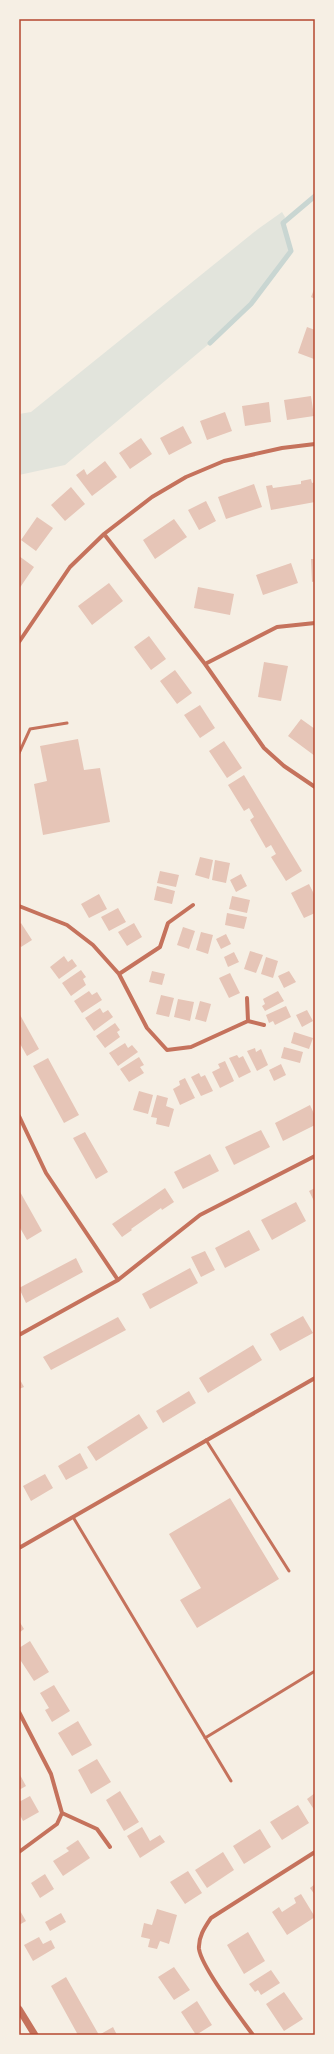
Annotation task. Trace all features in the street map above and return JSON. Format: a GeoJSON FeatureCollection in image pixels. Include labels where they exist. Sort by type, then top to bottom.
{"type":"FeatureCollection","features":[{"type":"Feature","properties":{"kind":"street"},"geometry":{"type":"LineString","coordinates":[[19,642],[70,567],[104,534],[152,497],[186,477],[224,461],[282,448],[315,444]]}},
{"type":"Feature","properties":{"kind":"street"},"geometry":{"type":"LineString","coordinates":[[104,534],[205,664],[264,748],[284,766],[315,787]]}},
{"type":"Feature","properties":{"kind":"street"},"geometry":{"type":"LineString","coordinates":[[205,664],[277,627],[315,623]]}},
{"type":"Feature","properties":{"kind":"street"},"geometry":{"type":"LineString","coordinates":[[118,974],[160,947],[168,923],[194,905]]}},
{"type":"Feature","properties":{"kind":"street"},"geometry":{"type":"LineString","coordinates":[[19,906],[67,925],[93,944],[118,974],[147,1028],[167,1050],[191,1046],[248,1021],[264,1025]]}},
{"type":"Feature","properties":{"kind":"street"},"geometry":{"type":"LineString","coordinates":[[246,998],[248,1021]]}},
{"type":"Feature","properties":{"kind":"street"},"geometry":{"type":"LineString","coordinates":[[19,1116],[46,1173],[118,1280]]}},
{"type":"Feature","properties":{"kind":"street"},"geometry":{"type":"LineString","coordinates":[[19,1335],[118,1280],[200,1215],[315,1156]]}},
{"type":"Feature","properties":{"kind":"street"},"geometry":{"type":"LineString","coordinates":[[19,1548],[315,1378]]}},
{"type":"Feature","properties":{"kind":"street"},"geometry":{"type":"LineString","coordinates":[[19,1712],[51,1774],[62,1813],[57,1824],[19,1852]]}},
{"type":"Feature","properties":{"kind":"street"},"geometry":{"type":"LineString","coordinates":[[62,1813],[97,1829],[110,1847]]}},
{"type":"Feature","properties":{"kind":"street"},"geometry":{"type":"LineString","coordinates":[[253,2035],[207,1968],[199,1949],[201,1932],[211,1918],[315,1852]]}},
{"type":"Feature","properties":{"kind":"street"},"geometry":{"type":"LineString","coordinates":[[19,2009],[35,2035]]}},
{"type":"Feature","properties":{"kind":"lane"},"geometry":{"type":"LineString","coordinates":[[19,753],[30,729],[67,723]]}},
{"type":"Feature","properties":{"kind":"lane"},"geometry":{"type":"LineString","coordinates":[[206,1440],[290,1571]]}},
{"type":"Feature","properties":{"kind":"lane"},"geometry":{"type":"LineString","coordinates":[[72,1517],[231,1781]]}},
{"type":"Feature","properties":{"kind":"lane"},"geometry":{"type":"LineString","coordinates":[[206,1738],[315,1671]]}},
{"type":"Feature","properties":{"kind":"shaded area"},"geometry":{"type":"Polygon","coordinates":[[[282,212],[285,217],[283,223],[291,251],[251,304],[210,343],[65,465],[19,475],[19,414],[31,412],[258,229],[282,212]]]}},
{"type":"Feature","properties":{"kind":"building"},"geometry":{"type":"Polygon","coordinates":[[[315,287],[315,299],[311,297],[315,287]]]}},
{"type":"Feature","properties":{"kind":"building"},"geometry":{"type":"Polygon","coordinates":[[[307,327],[315,330],[314,359],[298,353],[307,327]]]}},
{"type":"Feature","properties":{"kind":"building"},"geometry":{"type":"Polygon","coordinates":[[[311,396],[314,416],[287,420],[284,400],[311,396]]]}},
{"type":"Feature","properties":{"kind":"building"},"geometry":{"type":"Polygon","coordinates":[[[269,402],[271,422],[245,426],[242,406],[269,402]]]}},
{"type":"Feature","properties":{"kind":"building"},"geometry":{"type":"Polygon","coordinates":[[[225,412],[232,431],[207,440],[200,421],[225,412]]]}},
{"type":"Feature","properties":{"kind":"building"},"geometry":{"type":"Polygon","coordinates":[[[183,426],[192,443],[169,455],[160,438],[183,426]]]}},
{"type":"Feature","properties":{"kind":"building"},"geometry":{"type":"Polygon","coordinates":[[[141,438],[152,454],[130,469],[119,453],[141,438]]]}},
{"type":"Feature","properties":{"kind":"building"},"geometry":{"type":"Polygon","coordinates":[[[105,461],[117,477],[92,496],[76,475],[84,469],[87,475],[105,461]]]}},
{"type":"Feature","properties":{"kind":"building"},"geometry":{"type":"Polygon","coordinates":[[[311,479],[312,483],[315,482],[315,502],[271,510],[266,486],[272,485],[273,488],[301,484],[301,481],[311,479]]]}},
{"type":"Feature","properties":{"kind":"building"},"geometry":{"type":"Polygon","coordinates":[[[254,484],[262,507],[226,519],[218,497],[254,484]]]}},
{"type":"Feature","properties":{"kind":"building"},"geometry":{"type":"Polygon","coordinates":[[[71,487],[85,504],[65,521],[51,505],[71,487]]]}},
{"type":"Feature","properties":{"kind":"building"},"geometry":{"type":"Polygon","coordinates":[[[206,501],[216,521],[199,530],[188,510],[206,501]]]}},
{"type":"Feature","properties":{"kind":"building"},"geometry":{"type":"Polygon","coordinates":[[[37,517],[53,528],[36,551],[21,540],[37,517]]]}},
{"type":"Feature","properties":{"kind":"building"},"geometry":{"type":"Polygon","coordinates":[[[174,519],[187,537],[155,559],[143,540],[174,519]]]}},
{"type":"Feature","properties":{"kind":"building"},"geometry":{"type":"Polygon","coordinates":[[[19,556],[34,567],[19,589],[19,556]]]}},
{"type":"Feature","properties":{"kind":"building"},"geometry":{"type":"Polygon","coordinates":[[[311,559],[315,559],[315,581],[312,582],[311,559]]]}},
{"type":"Feature","properties":{"kind":"building"},"geometry":{"type":"Polygon","coordinates":[[[291,563],[298,583],[263,595],[256,575],[291,563]]]}},
{"type":"Feature","properties":{"kind":"building"},"geometry":{"type":"Polygon","coordinates":[[[109,583],[123,601],[92,625],[78,606],[109,583]]]}},
{"type":"Feature","properties":{"kind":"building"},"geometry":{"type":"Polygon","coordinates":[[[198,587],[234,594],[230,615],[194,608],[198,587]]]}},
{"type":"Feature","properties":{"kind":"building"},"geometry":{"type":"Polygon","coordinates":[[[149,636],[166,659],[151,670],[134,647],[149,636]]]}},
{"type":"Feature","properties":{"kind":"building"},"geometry":{"type":"Polygon","coordinates":[[[264,662],[288,666],[281,701],[258,697],[264,662]]]}},
{"type":"Feature","properties":{"kind":"building"},"geometry":{"type":"Polygon","coordinates":[[[175,670],[192,693],[177,704],[160,681],[175,670]]]}},
{"type":"Feature","properties":{"kind":"building"},"geometry":{"type":"Polygon","coordinates":[[[200,705],[215,728],[200,738],[184,715],[200,705]]]}},
{"type":"Feature","properties":{"kind":"building"},"geometry":{"type":"Polygon","coordinates":[[[301,719],[315,729],[315,756],[288,736],[301,719]]]}},
{"type":"Feature","properties":{"kind":"building"},"geometry":{"type":"Polygon","coordinates":[[[78,739],[84,770],[100,768],[110,822],[43,835],[34,784],[47,781],[40,746],[78,739]]]}},
{"type":"Feature","properties":{"kind":"building"},"geometry":{"type":"Polygon","coordinates":[[[224,741],[242,768],[227,778],[209,751],[224,741]]]}},
{"type":"Feature","properties":{"kind":"building"},"geometry":{"type":"Polygon","coordinates":[[[244,775],[302,871],[286,881],[271,857],[276,854],[271,845],[266,848],[250,820],[254,817],[249,808],[244,811],[228,785],[244,775]]]}},
{"type":"Feature","properties":{"kind":"building"},"geometry":{"type":"Polygon","coordinates":[[[200,857],[213,860],[209,879],[195,875],[200,857]]]}},
{"type":"Feature","properties":{"kind":"building"},"geometry":{"type":"Polygon","coordinates":[[[215,860],[230,863],[226,883],[212,880],[215,860]]]}},
{"type":"Feature","properties":{"kind":"building"},"geometry":{"type":"Polygon","coordinates":[[[160,871],[179,875],[176,887],[157,883],[160,871]]]}},
{"type":"Feature","properties":{"kind":"building"},"geometry":{"type":"Polygon","coordinates":[[[241,874],[247,886],[236,892],[230,880],[241,874]]]}},
{"type":"Feature","properties":{"kind":"building"},"geometry":{"type":"Polygon","coordinates":[[[309,884],[315,896],[315,913],[304,918],[291,893],[309,884]]]}},
{"type":"Feature","properties":{"kind":"building"},"geometry":{"type":"Polygon","coordinates":[[[157,886],[175,891],[172,904],[154,900],[157,886]]]}},
{"type":"Feature","properties":{"kind":"building"},"geometry":{"type":"Polygon","coordinates":[[[99,894],[107,909],[89,918],[81,904],[99,894]]]}},
{"type":"Feature","properties":{"kind":"building"},"geometry":{"type":"Polygon","coordinates":[[[232,896],[250,900],[247,913],[229,909],[232,896]]]}},
{"type":"Feature","properties":{"kind":"building"},"geometry":{"type":"Polygon","coordinates":[[[118,908],[126,922],[109,931],[101,917],[118,908]]]}},
{"type":"Feature","properties":{"kind":"building"},"geometry":{"type":"Polygon","coordinates":[[[227,913],[247,917],[244,929],[225,925],[227,913]]]}},
{"type":"Feature","properties":{"kind":"building"},"geometry":{"type":"Polygon","coordinates":[[[21,923],[32,940],[21,947],[19,944],[19,925],[21,923]]]}},
{"type":"Feature","properties":{"kind":"building"},"geometry":{"type":"Polygon","coordinates":[[[134,923],[142,937],[127,946],[118,932],[134,923]]]}},
{"type":"Feature","properties":{"kind":"building"},"geometry":{"type":"Polygon","coordinates":[[[183,927],[195,931],[189,949],[177,945],[183,927]]]}},
{"type":"Feature","properties":{"kind":"building"},"geometry":{"type":"Polygon","coordinates":[[[201,932],[213,935],[208,954],[196,950],[201,932]]]}},
{"type":"Feature","properties":{"kind":"building"},"geometry":{"type":"Polygon","coordinates":[[[226,934],[231,944],[221,949],[216,939],[226,934]]]}},
{"type":"Feature","properties":{"kind":"building"},"geometry":{"type":"Polygon","coordinates":[[[250,951],[263,955],[256,973],[244,969],[250,951]]]}},
{"type":"Feature","properties":{"kind":"building"},"geometry":{"type":"Polygon","coordinates":[[[234,952],[239,962],[228,967],[224,957],[234,952]]]}},
{"type":"Feature","properties":{"kind":"building"},"geometry":{"type":"Polygon","coordinates":[[[64,956],[68,962],[72,959],[77,966],[59,979],[50,967],[64,956]]]}},
{"type":"Feature","properties":{"kind":"building"},"geometry":{"type":"Polygon","coordinates":[[[266,957],[278,961],[273,978],[261,974],[266,957]]]}},
{"type":"Feature","properties":{"kind":"building"},"geometry":{"type":"Polygon","coordinates":[[[81,970],[86,977],[83,979],[86,985],[71,996],[62,983],[81,970]]]}},
{"type":"Feature","properties":{"kind":"building"},"geometry":{"type":"Polygon","coordinates":[[[152,971],[165,974],[162,985],[149,982],[152,971]]]}},
{"type":"Feature","properties":{"kind":"building"},"geometry":{"type":"Polygon","coordinates":[[[289,971],[296,982],[284,988],[278,976],[289,971]]]}},
{"type":"Feature","properties":{"kind":"building"},"geometry":{"type":"Polygon","coordinates":[[[230,973],[240,993],[229,998],[219,978],[230,973]]]}},
{"type":"Feature","properties":{"kind":"building"},"geometry":{"type":"Polygon","coordinates":[[[89,991],[92,995],[97,992],[102,1000],[82,1013],[74,1001],[89,991]]]}},
{"type":"Feature","properties":{"kind":"building"},"geometry":{"type":"Polygon","coordinates":[[[278,991],[284,1001],[265,1011],[262,1006],[265,1004],[263,999],[278,991]]]}},
{"type":"Feature","properties":{"kind":"building"},"geometry":{"type":"Polygon","coordinates":[[[161,995],[174,998],[169,1017],[156,1014],[161,995]]]}},
{"type":"Feature","properties":{"kind":"building"},"geometry":{"type":"Polygon","coordinates":[[[178,999],[194,1002],[190,1021],[174,1017],[178,999]]]}},
{"type":"Feature","properties":{"kind":"building"},"geometry":{"type":"Polygon","coordinates":[[[200,1001],[211,1004],[206,1022],[195,1019],[200,1001]]]}},
{"type":"Feature","properties":{"kind":"building"},"geometry":{"type":"Polygon","coordinates":[[[286,1006],[291,1017],[275,1025],[273,1021],[269,1023],[266,1015],[286,1006]]]}},
{"type":"Feature","properties":{"kind":"building"},"geometry":{"type":"Polygon","coordinates":[[[100,1008],[103,1013],[108,1010],[113,1017],[94,1031],[85,1018],[100,1008]]]}},
{"type":"Feature","properties":{"kind":"building"},"geometry":{"type":"Polygon","coordinates":[[[307,1010],[313,1021],[302,1027],[296,1015],[307,1010]]]}},
{"type":"Feature","properties":{"kind":"building"},"geometry":{"type":"Polygon","coordinates":[[[19,1013],[39,1049],[27,1056],[19,1042],[19,1013]]]}},
{"type":"Feature","properties":{"kind":"building"},"geometry":{"type":"Polygon","coordinates":[[[115,1023],[120,1030],[117,1032],[120,1037],[105,1048],[96,1036],[115,1023]]]}},
{"type":"Feature","properties":{"kind":"building"},"geometry":{"type":"Polygon","coordinates":[[[294,1032],[313,1038],[309,1049],[291,1043],[294,1032]]]}},
{"type":"Feature","properties":{"kind":"building"},"geometry":{"type":"Polygon","coordinates":[[[125,1043],[128,1048],[132,1045],[138,1052],[118,1066],[109,1053],[125,1043]]]}},
{"type":"Feature","properties":{"kind":"building"},"geometry":{"type":"Polygon","coordinates":[[[284,1047],[303,1052],[300,1063],[281,1058],[284,1047]]]}},
{"type":"Feature","properties":{"kind":"building"},"geometry":{"type":"Polygon","coordinates":[[[255,1048],[256,1052],[261,1049],[268,1065],[257,1071],[247,1051],[255,1048]]]}},
{"type":"Feature","properties":{"kind":"building"},"geometry":{"type":"Polygon","coordinates":[[[237,1055],[239,1058],[243,1056],[251,1072],[239,1078],[229,1058],[237,1055]]]}},
{"type":"Feature","properties":{"kind":"building"},"geometry":{"type":"Polygon","coordinates":[[[139,1057],[144,1065],[140,1067],[144,1073],[129,1082],[120,1069],[139,1057]]]}},
{"type":"Feature","properties":{"kind":"building"},"geometry":{"type":"Polygon","coordinates":[[[48,1058],[79,1115],[64,1123],[33,1066],[48,1058]]]}},
{"type":"Feature","properties":{"kind":"building"},"geometry":{"type":"Polygon","coordinates":[[[225,1061],[234,1081],[220,1088],[212,1072],[220,1068],[218,1064],[225,1061]]]}},
{"type":"Feature","properties":{"kind":"building"},"geometry":{"type":"Polygon","coordinates":[[[281,1064],[286,1075],[274,1081],[269,1070],[281,1064]]]}},
{"type":"Feature","properties":{"kind":"building"},"geometry":{"type":"Polygon","coordinates":[[[199,1073],[201,1077],[205,1075],[213,1091],[201,1096],[191,1077],[199,1073]]]}},
{"type":"Feature","properties":{"kind":"building"},"geometry":{"type":"Polygon","coordinates":[[[185,1078],[195,1098],[180,1105],[173,1089],[180,1085],[179,1081],[185,1078]]]}},
{"type":"Feature","properties":{"kind":"building"},"geometry":{"type":"Polygon","coordinates":[[[139,1091],[153,1095],[148,1114],[133,1110],[139,1091]]]}},
{"type":"Feature","properties":{"kind":"building"},"geometry":{"type":"Polygon","coordinates":[[[157,1095],[168,1098],[166,1106],[174,1109],[169,1127],[156,1124],[157,1118],[151,1117],[157,1095]]]}},
{"type":"Feature","properties":{"kind":"building"},"geometry":{"type":"Polygon","coordinates":[[[310,1105],[315,1116],[315,1125],[283,1141],[275,1123],[310,1105]]]}},
{"type":"Feature","properties":{"kind":"building"},"geometry":{"type":"Polygon","coordinates":[[[261,1130],[270,1147],[234,1165],[225,1147],[261,1130]]]}},
{"type":"Feature","properties":{"kind":"building"},"geometry":{"type":"Polygon","coordinates":[[[85,1132],[108,1172],[96,1179],[73,1138],[85,1132]]]}},
{"type":"Feature","properties":{"kind":"building"},"geometry":{"type":"Polygon","coordinates":[[[210,1154],[219,1171],[183,1189],[174,1172],[210,1154]]]}},
{"type":"Feature","properties":{"kind":"building"},"geometry":{"type":"Polygon","coordinates":[[[165,1188],[174,1202],[162,1210],[161,1208],[122,1237],[112,1224],[165,1188]]]}},
{"type":"Feature","properties":{"kind":"building"},"geometry":{"type":"Polygon","coordinates":[[[315,1188],[315,1203],[309,1191],[315,1188]]]}},
{"type":"Feature","properties":{"kind":"building"},"geometry":{"type":"Polygon","coordinates":[[[19,1190],[42,1231],[27,1240],[19,1226],[19,1190]]]}},
{"type":"Feature","properties":{"kind":"building"},"geometry":{"type":"Polygon","coordinates":[[[296,1202],[306,1221],[272,1240],[261,1220],[296,1202]]]}},
{"type":"Feature","properties":{"kind":"building"},"geometry":{"type":"Polygon","coordinates":[[[249,1230],[260,1250],[225,1268],[215,1248],[249,1230]]]}},
{"type":"Feature","properties":{"kind":"building"},"geometry":{"type":"Polygon","coordinates":[[[205,1251],[215,1270],[201,1277],[191,1257],[205,1251]]]}},
{"type":"Feature","properties":{"kind":"building"},"geometry":{"type":"Polygon","coordinates":[[[76,1258],[83,1272],[26,1303],[19,1288],[76,1258]]]}},
{"type":"Feature","properties":{"kind":"building"},"geometry":{"type":"Polygon","coordinates":[[[190,1268],[198,1283],[150,1309],[142,1294],[190,1268]]]}},
{"type":"Feature","properties":{"kind":"building"},"geometry":{"type":"Polygon","coordinates":[[[303,1316],[313,1333],[280,1351],[270,1334],[303,1316]]]}},
{"type":"Feature","properties":{"kind":"building"},"geometry":{"type":"Polygon","coordinates":[[[118,1317],[126,1330],[51,1370],[43,1357],[118,1317]]]}},
{"type":"Feature","properties":{"kind":"building"},"geometry":{"type":"Polygon","coordinates":[[[253,1345],[262,1360],[208,1393],[199,1378],[253,1345]]]}},
{"type":"Feature","properties":{"kind":"building"},"geometry":{"type":"Polygon","coordinates":[[[19,1378],[24,1387],[19,1389],[19,1378]]]}},
{"type":"Feature","properties":{"kind":"building"},"geometry":{"type":"Polygon","coordinates":[[[189,1391],[196,1403],[163,1423],[156,1411],[189,1391]]]}},
{"type":"Feature","properties":{"kind":"building"},"geometry":{"type":"Polygon","coordinates":[[[139,1414],[148,1428],[96,1461],[87,1447],[139,1414]]]}},
{"type":"Feature","properties":{"kind":"building"},"geometry":{"type":"Polygon","coordinates":[[[80,1453],[88,1468],[66,1480],[58,1466],[80,1453]]]}},
{"type":"Feature","properties":{"kind":"building"},"geometry":{"type":"Polygon","coordinates":[[[45,1474],[53,1488],[31,1501],[23,1486],[45,1474]]]}},
{"type":"Feature","properties":{"kind":"building"},"geometry":{"type":"Polygon","coordinates":[[[230,1498],[279,1579],[197,1628],[180,1600],[201,1588],[169,1534],[230,1498]]]}},
{"type":"Feature","properties":{"kind":"building"},"geometry":{"type":"Polygon","coordinates":[[[19,1621],[24,1629],[19,1633],[19,1621]]]}},
{"type":"Feature","properties":{"kind":"building"},"geometry":{"type":"Polygon","coordinates":[[[30,1641],[49,1672],[34,1681],[19,1658],[19,1648],[30,1641]]]}},
{"type":"Feature","properties":{"kind":"building"},"geometry":{"type":"Polygon","coordinates":[[[54,1685],[70,1711],[52,1722],[45,1710],[49,1708],[40,1693],[54,1685]]]}},
{"type":"Feature","properties":{"kind":"building"},"geometry":{"type":"Polygon","coordinates":[[[78,1721],[92,1745],[72,1756],[58,1733],[78,1721]]]}},
{"type":"Feature","properties":{"kind":"building"},"geometry":{"type":"Polygon","coordinates":[[[97,1759],[111,1782],[91,1794],[78,1770],[97,1759]]]}},
{"type":"Feature","properties":{"kind":"building"},"geometry":{"type":"Polygon","coordinates":[[[19,1773],[26,1786],[19,1790],[19,1773]]]}},
{"type":"Feature","properties":{"kind":"building"},"geometry":{"type":"Polygon","coordinates":[[[120,1791],[139,1822],[124,1831],[106,1800],[120,1791]]]}},
{"type":"Feature","properties":{"kind":"building"},"geometry":{"type":"Polygon","coordinates":[[[315,1793],[315,1811],[307,1799],[315,1793]]]}},
{"type":"Feature","properties":{"kind":"building"},"geometry":{"type":"Polygon","coordinates":[[[30,1796],[39,1812],[23,1821],[19,1813],[19,1802],[30,1796]]]}},
{"type":"Feature","properties":{"kind":"building"},"geometry":{"type":"Polygon","coordinates":[[[298,1805],[309,1823],[282,1840],[270,1822],[298,1805]]]}},
{"type":"Feature","properties":{"kind":"building"},"geometry":{"type":"Polygon","coordinates":[[[142,1827],[150,1841],[160,1835],[165,1842],[140,1858],[127,1836],[142,1827]]]}},
{"type":"Feature","properties":{"kind":"building"},"geometry":{"type":"Polygon","coordinates":[[[260,1829],[271,1847],[244,1864],[233,1846],[260,1829]]]}},
{"type":"Feature","properties":{"kind":"building"},"geometry":{"type":"Polygon","coordinates":[[[78,1840],[90,1858],[63,1876],[53,1861],[69,1851],[66,1848],[78,1840]]]}},
{"type":"Feature","properties":{"kind":"building"},"geometry":{"type":"Polygon","coordinates":[[[223,1852],[234,1870],[207,1888],[195,1870],[223,1852]]]}},
{"type":"Feature","properties":{"kind":"building"},"geometry":{"type":"Polygon","coordinates":[[[188,1871],[202,1893],[185,1904],[170,1882],[188,1871]]]}},
{"type":"Feature","properties":{"kind":"building"},"geometry":{"type":"Polygon","coordinates":[[[45,1874],[54,1889],[40,1898],[31,1883],[45,1874]]]}},
{"type":"Feature","properties":{"kind":"building"},"geometry":{"type":"Polygon","coordinates":[[[315,1884],[315,1895],[310,1888],[315,1884]]]}},
{"type":"Feature","properties":{"kind":"building"},"geometry":{"type":"Polygon","coordinates":[[[301,1894],[315,1917],[287,1935],[272,1912],[279,1907],[282,1912],[296,1903],[294,1898],[301,1894]]]}},
{"type":"Feature","properties":{"kind":"building"},"geometry":{"type":"Polygon","coordinates":[[[19,1909],[26,1921],[19,1925],[19,1909]]]}},
{"type":"Feature","properties":{"kind":"building"},"geometry":{"type":"Polygon","coordinates":[[[157,1909],[177,1915],[169,1944],[160,1941],[157,1949],[148,1947],[150,1939],[141,1937],[144,1923],[152,1925],[157,1909]]]}},
{"type":"Feature","properties":{"kind":"building"},"geometry":{"type":"Polygon","coordinates":[[[61,1913],[66,1922],[50,1931],[45,1922],[61,1913]]]}},
{"type":"Feature","properties":{"kind":"building"},"geometry":{"type":"Polygon","coordinates":[[[248,1932],[265,1961],[244,1974],[227,1945],[248,1932]]]}},
{"type":"Feature","properties":{"kind":"building"},"geometry":{"type":"Polygon","coordinates":[[[39,1937],[43,1944],[51,1940],[55,1948],[33,1961],[24,1945],[39,1937]]]}},
{"type":"Feature","properties":{"kind":"building"},"geometry":{"type":"Polygon","coordinates":[[[174,1967],[190,1990],[174,2000],[158,1977],[174,1967]]]}},
{"type":"Feature","properties":{"kind":"building"},"geometry":{"type":"Polygon","coordinates":[[[271,1970],[280,1983],[261,1995],[258,1990],[255,1992],[249,1984],[271,1970]]]}},
{"type":"Feature","properties":{"kind":"building"},"geometry":{"type":"Polygon","coordinates":[[[66,1977],[99,2035],[78,2035],[51,1986],[66,1977]]]}},
{"type":"Feature","properties":{"kind":"building"},"geometry":{"type":"Polygon","coordinates":[[[284,1992],[303,2019],[284,2031],[266,2004],[284,1992]]]}},
{"type":"Feature","properties":{"kind":"building"},"geometry":{"type":"Polygon","coordinates":[[[197,2001],[212,2025],[196,2035],[181,2012],[197,2001]]]}},
{"type":"Feature","properties":{"kind":"building"},"geometry":{"type":"Polygon","coordinates":[[[113,2027],[117,2035],[99,2035],[113,2027]]]}},
{"type":"Feature","properties":{"kind":"waterway"},"geometry":{"type":"LineString","coordinates":[[210,343],[251,304],[291,251],[283,223],[315,196]]}}]}
